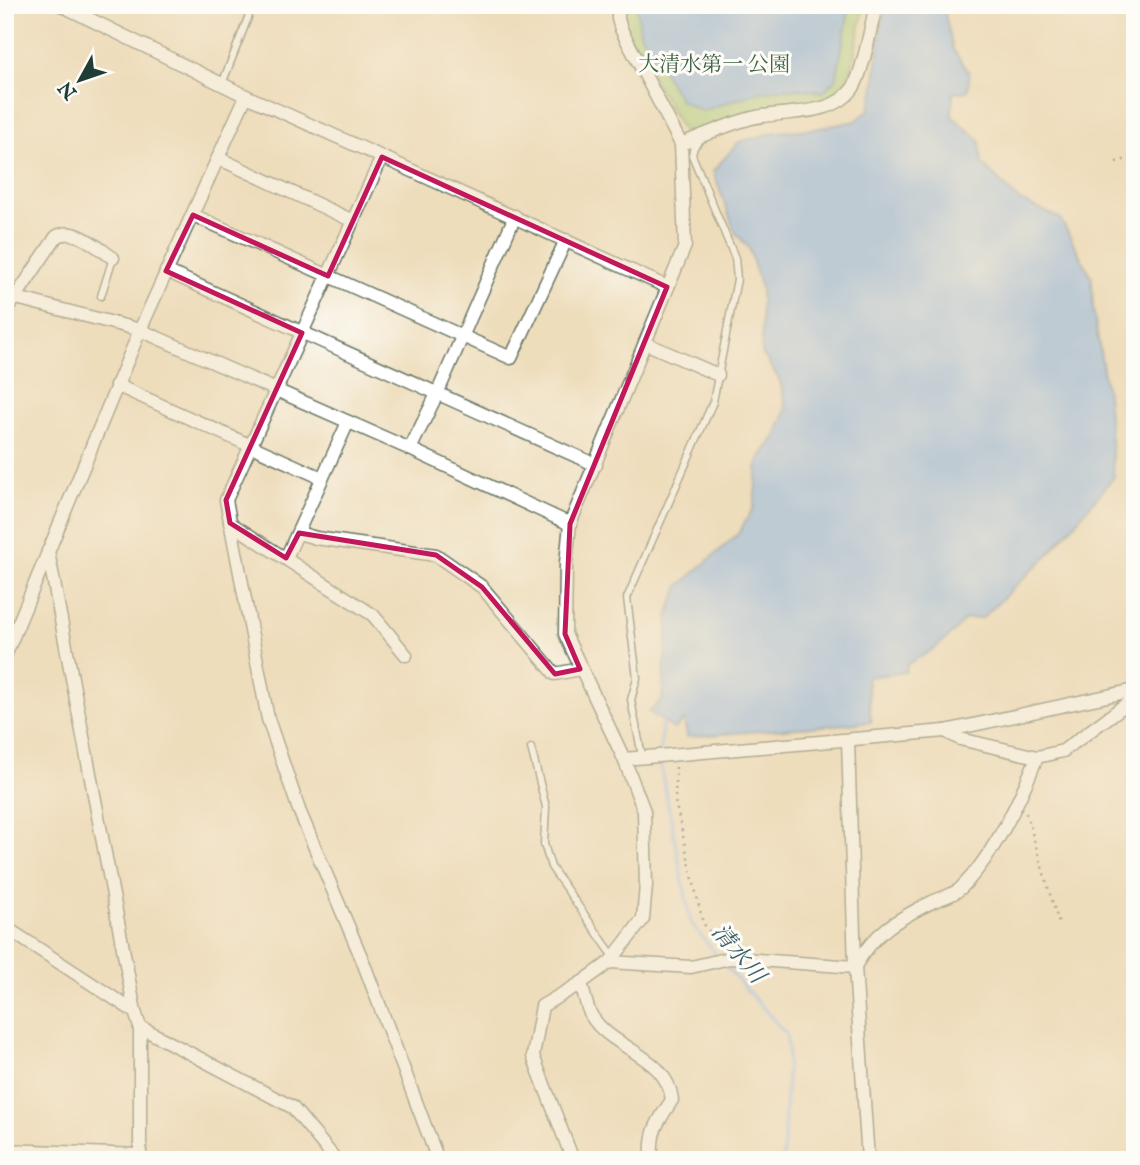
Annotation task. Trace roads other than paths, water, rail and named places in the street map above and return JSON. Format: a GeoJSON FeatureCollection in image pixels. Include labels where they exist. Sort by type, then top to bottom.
{"type":"FeatureCollection","features":[{"type":"Feature","properties":{"kind":"street"},"geometry":{"type":"LineString","coordinates":[[61,5],[246,96],[667,287]]}},
{"type":"Feature","properties":{"kind":"street"},"geometry":{"type":"LineString","coordinates":[[573,1160],[533,1056],[542,1006],[581,984],[612,959],[643,919],[646,885],[644,811],[624,760],[565,635],[566,563],[570,524],[685,246],[681,144],[621,29],[618,5]]}},
{"type":"Feature","properties":{"kind":"street"},"geometry":{"type":"LineString","coordinates":[[681,144],[754,118],[831,106],[844,98],[854,87],[876,5]]}},
{"type":"Feature","properties":{"kind":"street"},"geometry":{"type":"LineString","coordinates":[[5,656],[140,330],[246,96]]}},
{"type":"Feature","properties":{"kind":"street"},"geometry":{"type":"LineString","coordinates":[[382,157],[226,500],[268,719],[299,810],[362,958],[438,1160]]}},
{"type":"Feature","properties":{"kind":"street"},"geometry":{"type":"LineString","coordinates":[[218,158],[353,221]]}},
{"type":"Feature","properties":{"kind":"street"},"geometry":{"type":"LineString","coordinates":[[193,215],[511,358],[566,240]]}},
{"type":"Feature","properties":{"kind":"street"},"geometry":{"type":"LineString","coordinates":[[410,449],[438,394],[515,216]]}},
{"type":"Feature","properties":{"kind":"street"},"geometry":{"type":"LineString","coordinates":[[5,313],[10,296],[62,233],[76,235],[113,258]]}},
{"type":"Feature","properties":{"kind":"street"},"geometry":{"type":"LineString","coordinates":[[166,271],[596,465]]}},
{"type":"Feature","properties":{"kind":"street"},"geometry":{"type":"LineString","coordinates":[[10,296],[140,330],[275,388],[570,524]]}},
{"type":"Feature","properties":{"kind":"street"},"geometry":{"type":"LineString","coordinates":[[645,343],[718,375]]}},
{"type":"Feature","properties":{"kind":"street"},"geometry":{"type":"LineString","coordinates":[[117,385],[322,478]]}},
{"type":"Feature","properties":{"kind":"street"},"geometry":{"type":"LineString","coordinates":[[286,558],[348,422]]}},
{"type":"Feature","properties":{"kind":"street"},"geometry":{"type":"LineString","coordinates":[[230,523],[373,615],[406,655]]}},
{"type":"Feature","properties":{"kind":"street"},"geometry":{"type":"LineString","coordinates":[[299,533],[316,538],[436,555],[482,587],[555,674],[580,669]]}},
{"type":"Feature","properties":{"kind":"street"},"geometry":{"type":"LineString","coordinates":[[5,1150],[140,1157],[141,1027],[135,1012],[48,551]]}},
{"type":"Feature","properties":{"kind":"street"},"geometry":{"type":"LineString","coordinates":[[624,760],[676,753],[944,731],[1135,690]]}},
{"type":"Feature","properties":{"kind":"street"},"geometry":{"type":"LineString","coordinates":[[944,731],[960,739],[1037,757],[1063,751],[1135,695]]}},
{"type":"Feature","properties":{"kind":"street"},"geometry":{"type":"LineString","coordinates":[[848,740],[855,967],[868,1160]]}},
{"type":"Feature","properties":{"kind":"street"},"geometry":{"type":"LineString","coordinates":[[855,967],[867,947],[896,920],[960,890],[1017,806],[1037,757]]}},
{"type":"Feature","properties":{"kind":"street"},"geometry":{"type":"LineString","coordinates":[[5,927],[135,1012]]}},
{"type":"Feature","properties":{"kind":"street"},"geometry":{"type":"LineString","coordinates":[[612,959],[691,967],[730,958],[855,967]]}},
{"type":"Feature","properties":{"kind":"street"},"geometry":{"type":"LineString","coordinates":[[581,984],[590,1015],[602,1028],[663,1074],[671,1088],[672,1100],[656,1125],[651,1139],[652,1159],[665,1160]]}},
{"type":"Feature","properties":{"kind":"street"},"geometry":{"type":"LineString","coordinates":[[141,1027],[292,1107],[336,1160]]}},
{"type":"Feature","properties":{"kind":"lane"},"geometry":{"type":"LineString","coordinates":[[222,84],[254,5]]}},
{"type":"Feature","properties":{"kind":"lane"},"geometry":{"type":"LineString","coordinates":[[646,756],[631,700],[637,678],[627,598],[713,402],[737,279],[735,258],[692,155],[694,147],[705,134]]}},
{"type":"Feature","properties":{"kind":"lane"},"geometry":{"type":"LineString","coordinates":[[101,296],[113,258]]}},
{"type":"Feature","properties":{"kind":"lane"},"geometry":{"type":"LineString","coordinates":[[531,748],[546,807],[544,844],[551,867],[612,959]]}},
{"type":"Feature","properties":{"kind":"water","name":"大清水第一 公園"},"geometry":{"type":"Polygon","coordinates":[[[637,5],[850,5],[836,79],[823,92],[790,89],[761,92],[702,111],[681,101],[640,33],[637,5]]]}},
{"type":"Feature","properties":{"kind":"water"},"geometry":{"type":"Polygon","coordinates":[[[886,5],[943,5],[953,49],[969,73],[968,91],[953,93],[952,116],[980,141],[982,164],[1020,201],[1060,218],[1092,278],[1093,309],[1107,394],[1114,477],[1048,555],[982,618],[965,619],[939,645],[907,664],[906,672],[867,677],[871,722],[687,737],[684,720],[674,729],[649,712],[662,700],[669,612],[679,586],[738,534],[754,507],[758,461],[776,436],[786,409],[780,381],[762,353],[761,289],[749,248],[735,232],[713,171],[739,142],[776,132],[814,129],[856,121],[869,110],[886,5]]]}},
{"type":"Feature","properties":{"kind":"waterway","name":"清水川"},"geometry":{"type":"LineString","coordinates":[[662,721],[660,763],[691,923],[719,958]]}},
{"type":"Feature","properties":{"kind":"waterway","name":"清水川"},"geometry":{"type":"LineString","coordinates":[[724,964],[786,1034],[788,1049],[783,1160]]}}]}
